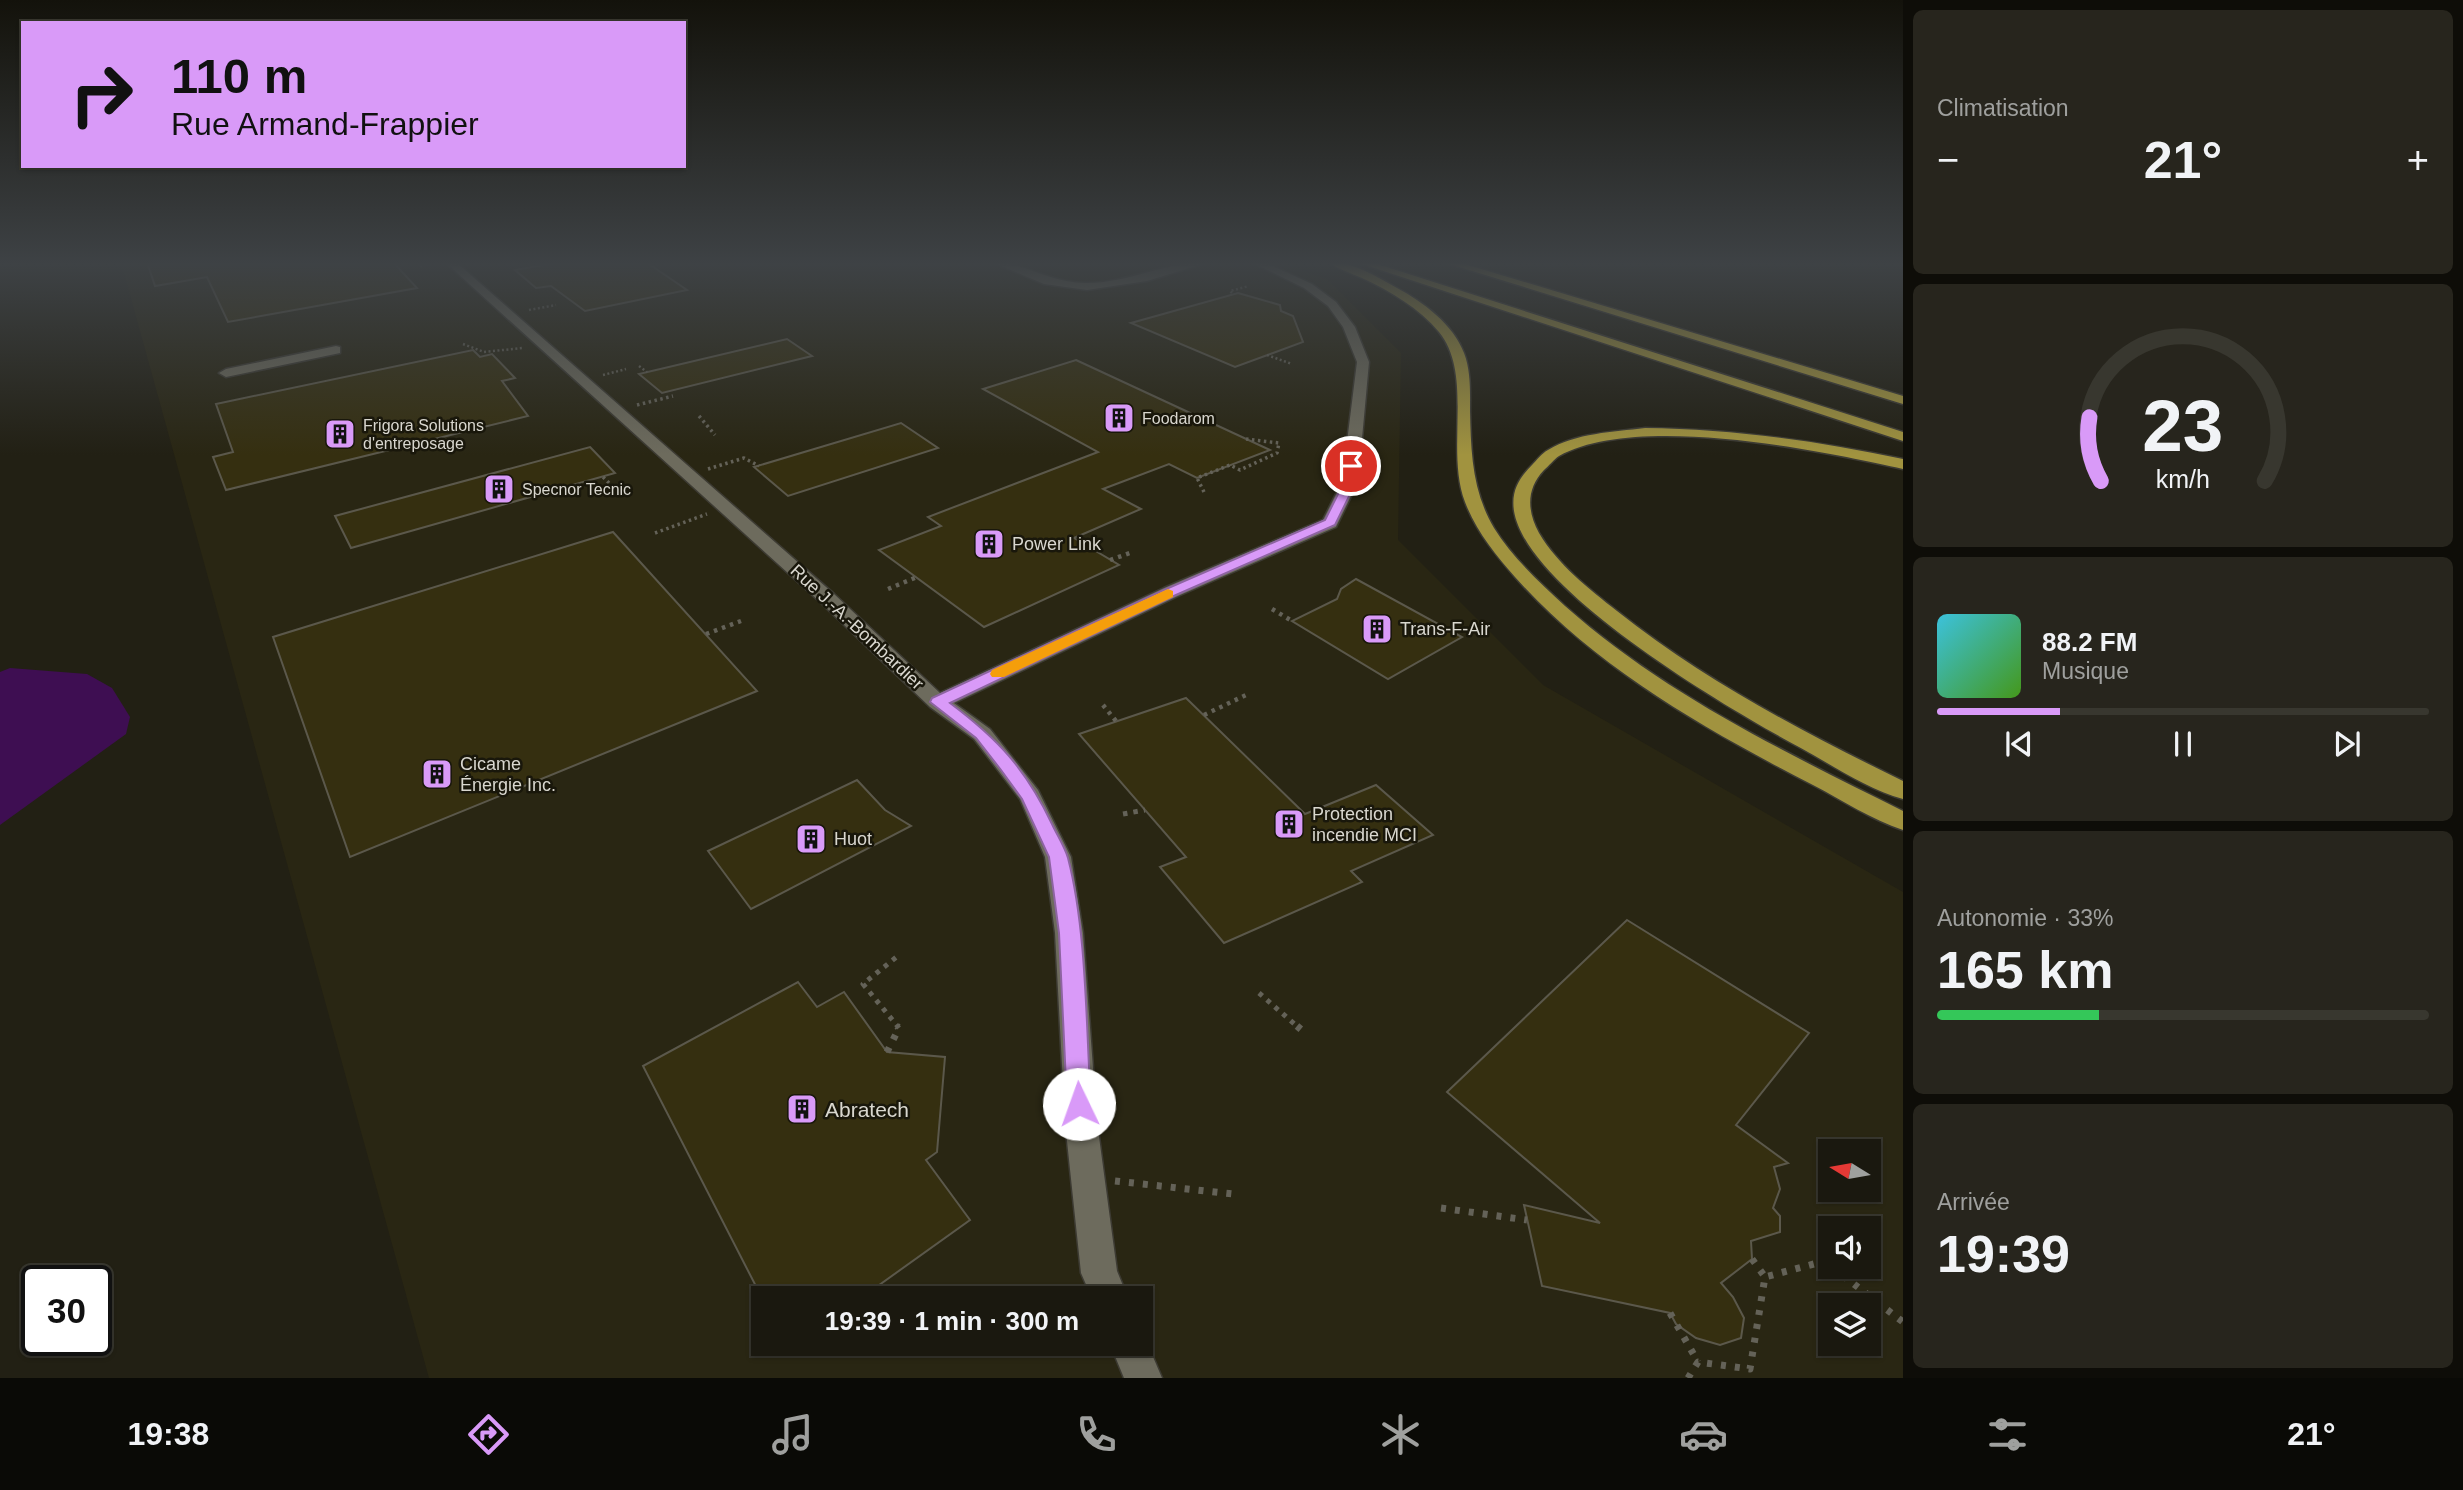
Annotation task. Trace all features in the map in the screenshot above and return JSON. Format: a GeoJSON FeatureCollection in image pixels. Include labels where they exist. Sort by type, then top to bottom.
{"type":"FeatureCollection","features":[{"type":"Feature","properties":{"kind":"highway"},"geometry":{"type":"LineString","coordinates":[[1438,326],[1454,345],[1461,366],[1463,468],[1470,498],[1487,532],[1500,550],[1549,602],[1599,643],[1666,690],[1785,761],[1903,821]]}},
{"type":"Feature","properties":{"kind":"highway"},"geometry":{"type":"LineString","coordinates":[[1560,326],[1903,437]]}},
{"type":"Feature","properties":{"kind":"highway"},"geometry":{"type":"LineString","coordinates":[[1660,326],[1903,400]]}},
{"type":"Feature","properties":{"kind":"highway"},"geometry":{"type":"LineString","coordinates":[[1903,464],[1752,436],[1700,432],[1637,433],[1584,442],[1543,459],[1529,474],[1521,502],[1527,525],[1550,559],[1591,600],[1635,635],[1727,697],[1903,791]]}},
{"type":"Feature","properties":{"kind":"street","name":"Rue J.-A.-Bombardier"},"geometry":{"type":"LineString","coordinates":[[522,326],[938,702],[982,734],[1030,796],[1058,857],[1069,933],[1079,1104],[1099,1273],[1105,1286]]}},
{"type":"Feature","properties":{"kind":"street"},"geometry":{"type":"LineString","coordinates":[[938,702],[1171,592],[1330,523],[1350,482],[1363,362],[1348,326]]}},
{"type":"Feature","properties":{"kind":"street"},"geometry":{"type":"LineString","coordinates":[[226,373],[336,350]]}},
{"type":"Feature","properties":{"kind":"street"},"geometry":{"type":"LineString","coordinates":[[1134,1356],[1143,1378]]}},
{"type":"Feature","properties":{"kind":"path"},"geometry":{"type":"LineString","coordinates":[[463,344],[473,350],[499,353]]}},
{"type":"Feature","properties":{"kind":"path"},"geometry":{"type":"LineString","coordinates":[[1267,355],[1292,364]]}},
{"type":"Feature","properties":{"kind":"path"},"geometry":{"type":"LineString","coordinates":[[639,366],[647,372]]}},
{"type":"Feature","properties":{"kind":"path"},"geometry":{"type":"LineString","coordinates":[[615,410],[673,396],[668,391]]}},
{"type":"Feature","properties":{"kind":"path"},"geometry":{"type":"LineString","coordinates":[[699,416],[715,435]]}},
{"type":"Feature","properties":{"kind":"path"},"geometry":{"type":"LineString","coordinates":[[1269,442],[1271,436]]}},
{"type":"Feature","properties":{"kind":"path"},"geometry":{"type":"LineString","coordinates":[[1204,492],[1197,478],[1230,465],[1240,470],[1277,453],[1279,443],[1246,439]]}},
{"type":"Feature","properties":{"kind":"path"},"geometry":{"type":"LineString","coordinates":[[687,475],[744,458],[760,466]]}},
{"type":"Feature","properties":{"kind":"path"},"geometry":{"type":"LineString","coordinates":[[603,477],[615,489]]}},
{"type":"Feature","properties":{"kind":"path"},"geometry":{"type":"LineString","coordinates":[[655,533],[724,507]]}},
{"type":"Feature","properties":{"kind":"path"},"geometry":{"type":"LineString","coordinates":[[1110,560],[1130,553]]}},
{"type":"Feature","properties":{"kind":"path"},"geometry":{"type":"LineString","coordinates":[[888,589],[916,577]]}},
{"type":"Feature","properties":{"kind":"path"},"geometry":{"type":"LineString","coordinates":[[1272,609],[1292,621]]}},
{"type":"Feature","properties":{"kind":"path"},"geometry":{"type":"LineString","coordinates":[[706,634],[741,621]]}},
{"type":"Feature","properties":{"kind":"path"},"geometry":{"type":"LineString","coordinates":[[1204,715],[1248,694]]}},
{"type":"Feature","properties":{"kind":"path"},"geometry":{"type":"LineString","coordinates":[[1103,705],[1116,721]]}},
{"type":"Feature","properties":{"kind":"path"},"geometry":{"type":"LineString","coordinates":[[1123,814],[1145,810]]}},
{"type":"Feature","properties":{"kind":"path"},"geometry":{"type":"LineString","coordinates":[[887,1052],[899,1028],[863,984],[899,955]]}},
{"type":"Feature","properties":{"kind":"path"},"geometry":{"type":"LineString","coordinates":[[1259,993],[1304,1032]]}},
{"type":"Feature","properties":{"kind":"path"},"geometry":{"type":"LineString","coordinates":[[1088,1178],[1233,1194]]}},
{"type":"Feature","properties":{"kind":"path"},"geometry":{"type":"LineString","coordinates":[[1441,1208],[1527,1220]]}},
{"type":"Feature","properties":{"kind":"path"},"geometry":{"type":"LineString","coordinates":[[1698,1362],[1750,1369],[1765,1277],[1752,1259]]}},
{"type":"Feature","properties":{"kind":"path"},"geometry":{"type":"LineString","coordinates":[[1765,1277],[1818,1263]]}},
{"type":"Feature","properties":{"kind":"path"},"geometry":{"type":"LineString","coordinates":[[1848,1279],[1903,1322]]}},
{"type":"Feature","properties":{"kind":"path"},"geometry":{"type":"LineString","coordinates":[[1670,1313],[1698,1362]]}},
{"type":"Feature","properties":{"kind":"path"},"geometry":{"type":"LineString","coordinates":[[1688,1378],[1698,1362]]}},
{"type":"Feature","properties":{"kind":"shaded area"},"geometry":{"type":"Polygon","coordinates":[[[139,326],[1374,326],[1401,353],[1398,540],[1543,685],[1903,892],[1903,1378],[429,1378],[139,326]]]}},
{"type":"Feature","properties":{"kind":"shaded area"},"geometry":{"type":"Polygon","coordinates":[[[10,668],[87,674],[112,688],[130,717],[126,734],[0,825],[0,672],[10,668]]]}},
{"type":"Feature","properties":{"kind":"building"},"geometry":{"type":"Polygon","coordinates":[[[1139,326],[1297,326],[1303,342],[1235,367],[1139,326]]]}},
{"type":"Feature","properties":{"kind":"building"},"geometry":{"type":"Polygon","coordinates":[[[787,339],[812,356],[662,393],[639,374],[787,339]]]}},
{"type":"Feature","properties":{"kind":"building","name":"Frigora Solutions d'entreposage"},"geometry":{"type":"Polygon","coordinates":[[[473,350],[480,357],[492,354],[515,378],[502,381],[528,416],[226,490],[213,457],[233,452],[216,404],[473,350]]]}},
{"type":"Feature","properties":{"kind":"building"},"geometry":{"type":"Polygon","coordinates":[[[1076,360],[1270,450],[1197,478],[1169,464],[1103,489],[1141,509],[1074,538],[1119,565],[984,627],[879,550],[941,526],[928,517],[1098,452],[983,389],[1076,360]]]}},
{"type":"Feature","properties":{"kind":"building"},"geometry":{"type":"Polygon","coordinates":[[[901,423],[938,448],[788,496],[754,467],[901,423]]]}},
{"type":"Feature","properties":{"kind":"building","name":"Specnor Tecnic"},"geometry":{"type":"Polygon","coordinates":[[[590,447],[615,473],[351,548],[335,516],[590,447]]]}},
{"type":"Feature","properties":{"kind":"building","name":"Cicame Énergie Inc."},"geometry":{"type":"Polygon","coordinates":[[[613,532],[757,691],[350,857],[273,637],[613,532]]]}},
{"type":"Feature","properties":{"kind":"building","name":"Trans-F-Air"},"geometry":{"type":"Polygon","coordinates":[[[1356,579],[1462,637],[1388,679],[1292,621],[1337,599],[1341,589],[1356,579]]]}},
{"type":"Feature","properties":{"kind":"building","name":"Protection incendie MCI"},"geometry":{"type":"Polygon","coordinates":[[[1186,698],[1305,814],[1376,785],[1433,835],[1351,871],[1362,882],[1224,943],[1160,867],[1186,857],[1079,734],[1186,698]]]}},
{"type":"Feature","properties":{"kind":"building","name":"Huot"},"geometry":{"type":"Polygon","coordinates":[[[857,780],[885,810],[911,826],[751,909],[708,851],[857,780]]]}},
{"type":"Feature","properties":{"kind":"building"},"geometry":{"type":"Polygon","coordinates":[[[1627,920],[1809,1033],[1736,1125],[1788,1163],[1774,1167],[1780,1189],[1773,1208],[1780,1216],[1780,1232],[1751,1241],[1752,1259],[1721,1283],[1733,1297],[1744,1318],[1741,1338],[1720,1345],[1696,1338],[1676,1324],[1670,1313],[1542,1286],[1524,1205],[1600,1223],[1447,1092],[1627,920]]]}},
{"type":"Feature","properties":{"kind":"building","name":"Abratech"},"geometry":{"type":"Polygon","coordinates":[[[798,982],[817,1007],[844,992],[887,1052],[945,1057],[937,1152],[926,1160],[970,1220],[878,1286],[756,1286],[643,1066],[798,982]]]}},
{"type":"Feature","properties":{"kind":"slow traffic"},"geometry":{"type":"LineString","coordinates":[[998,674],[1168,594]]}},
{"type":"Feature","properties":{"kind":"place","name":"Foodarom"},"geometry":{"type":"Point","coordinates":[1119,418]}},
{"type":"Feature","properties":{"kind":"place","name":"Frigora Solutions d'entreposage"},"geometry":{"type":"Point","coordinates":[340,434]}},
{"type":"Feature","properties":{"kind":"place","name":"Specnor Tecnic"},"geometry":{"type":"Point","coordinates":[499,489]}},
{"type":"Feature","properties":{"kind":"place","name":"Power Link"},"geometry":{"type":"Point","coordinates":[989,544]}},
{"type":"Feature","properties":{"kind":"place","name":"Trans-F-Air"},"geometry":{"type":"Point","coordinates":[1377,629]}},
{"type":"Feature","properties":{"kind":"place","name":"Cicame Énergie Inc."},"geometry":{"type":"Point","coordinates":[437,774]}},
{"type":"Feature","properties":{"kind":"place","name":"Protection incendie MCI"},"geometry":{"type":"Point","coordinates":[1289,824]}},
{"type":"Feature","properties":{"kind":"place","name":"Huot"},"geometry":{"type":"Point","coordinates":[811,839]}},
{"type":"Feature","properties":{"kind":"place","name":"Abratech"},"geometry":{"type":"Point","coordinates":[802,1109]}},
{"type":"Feature","properties":{"kind":"route"},"geometry":{"type":"LineString","coordinates":[[1079,1104],[1069,933],[1058,857],[1030,796],[1007,765],[982,734],[938,702],[1171,592],[1330,523],[1350,482],[1351,466]]}}]}
